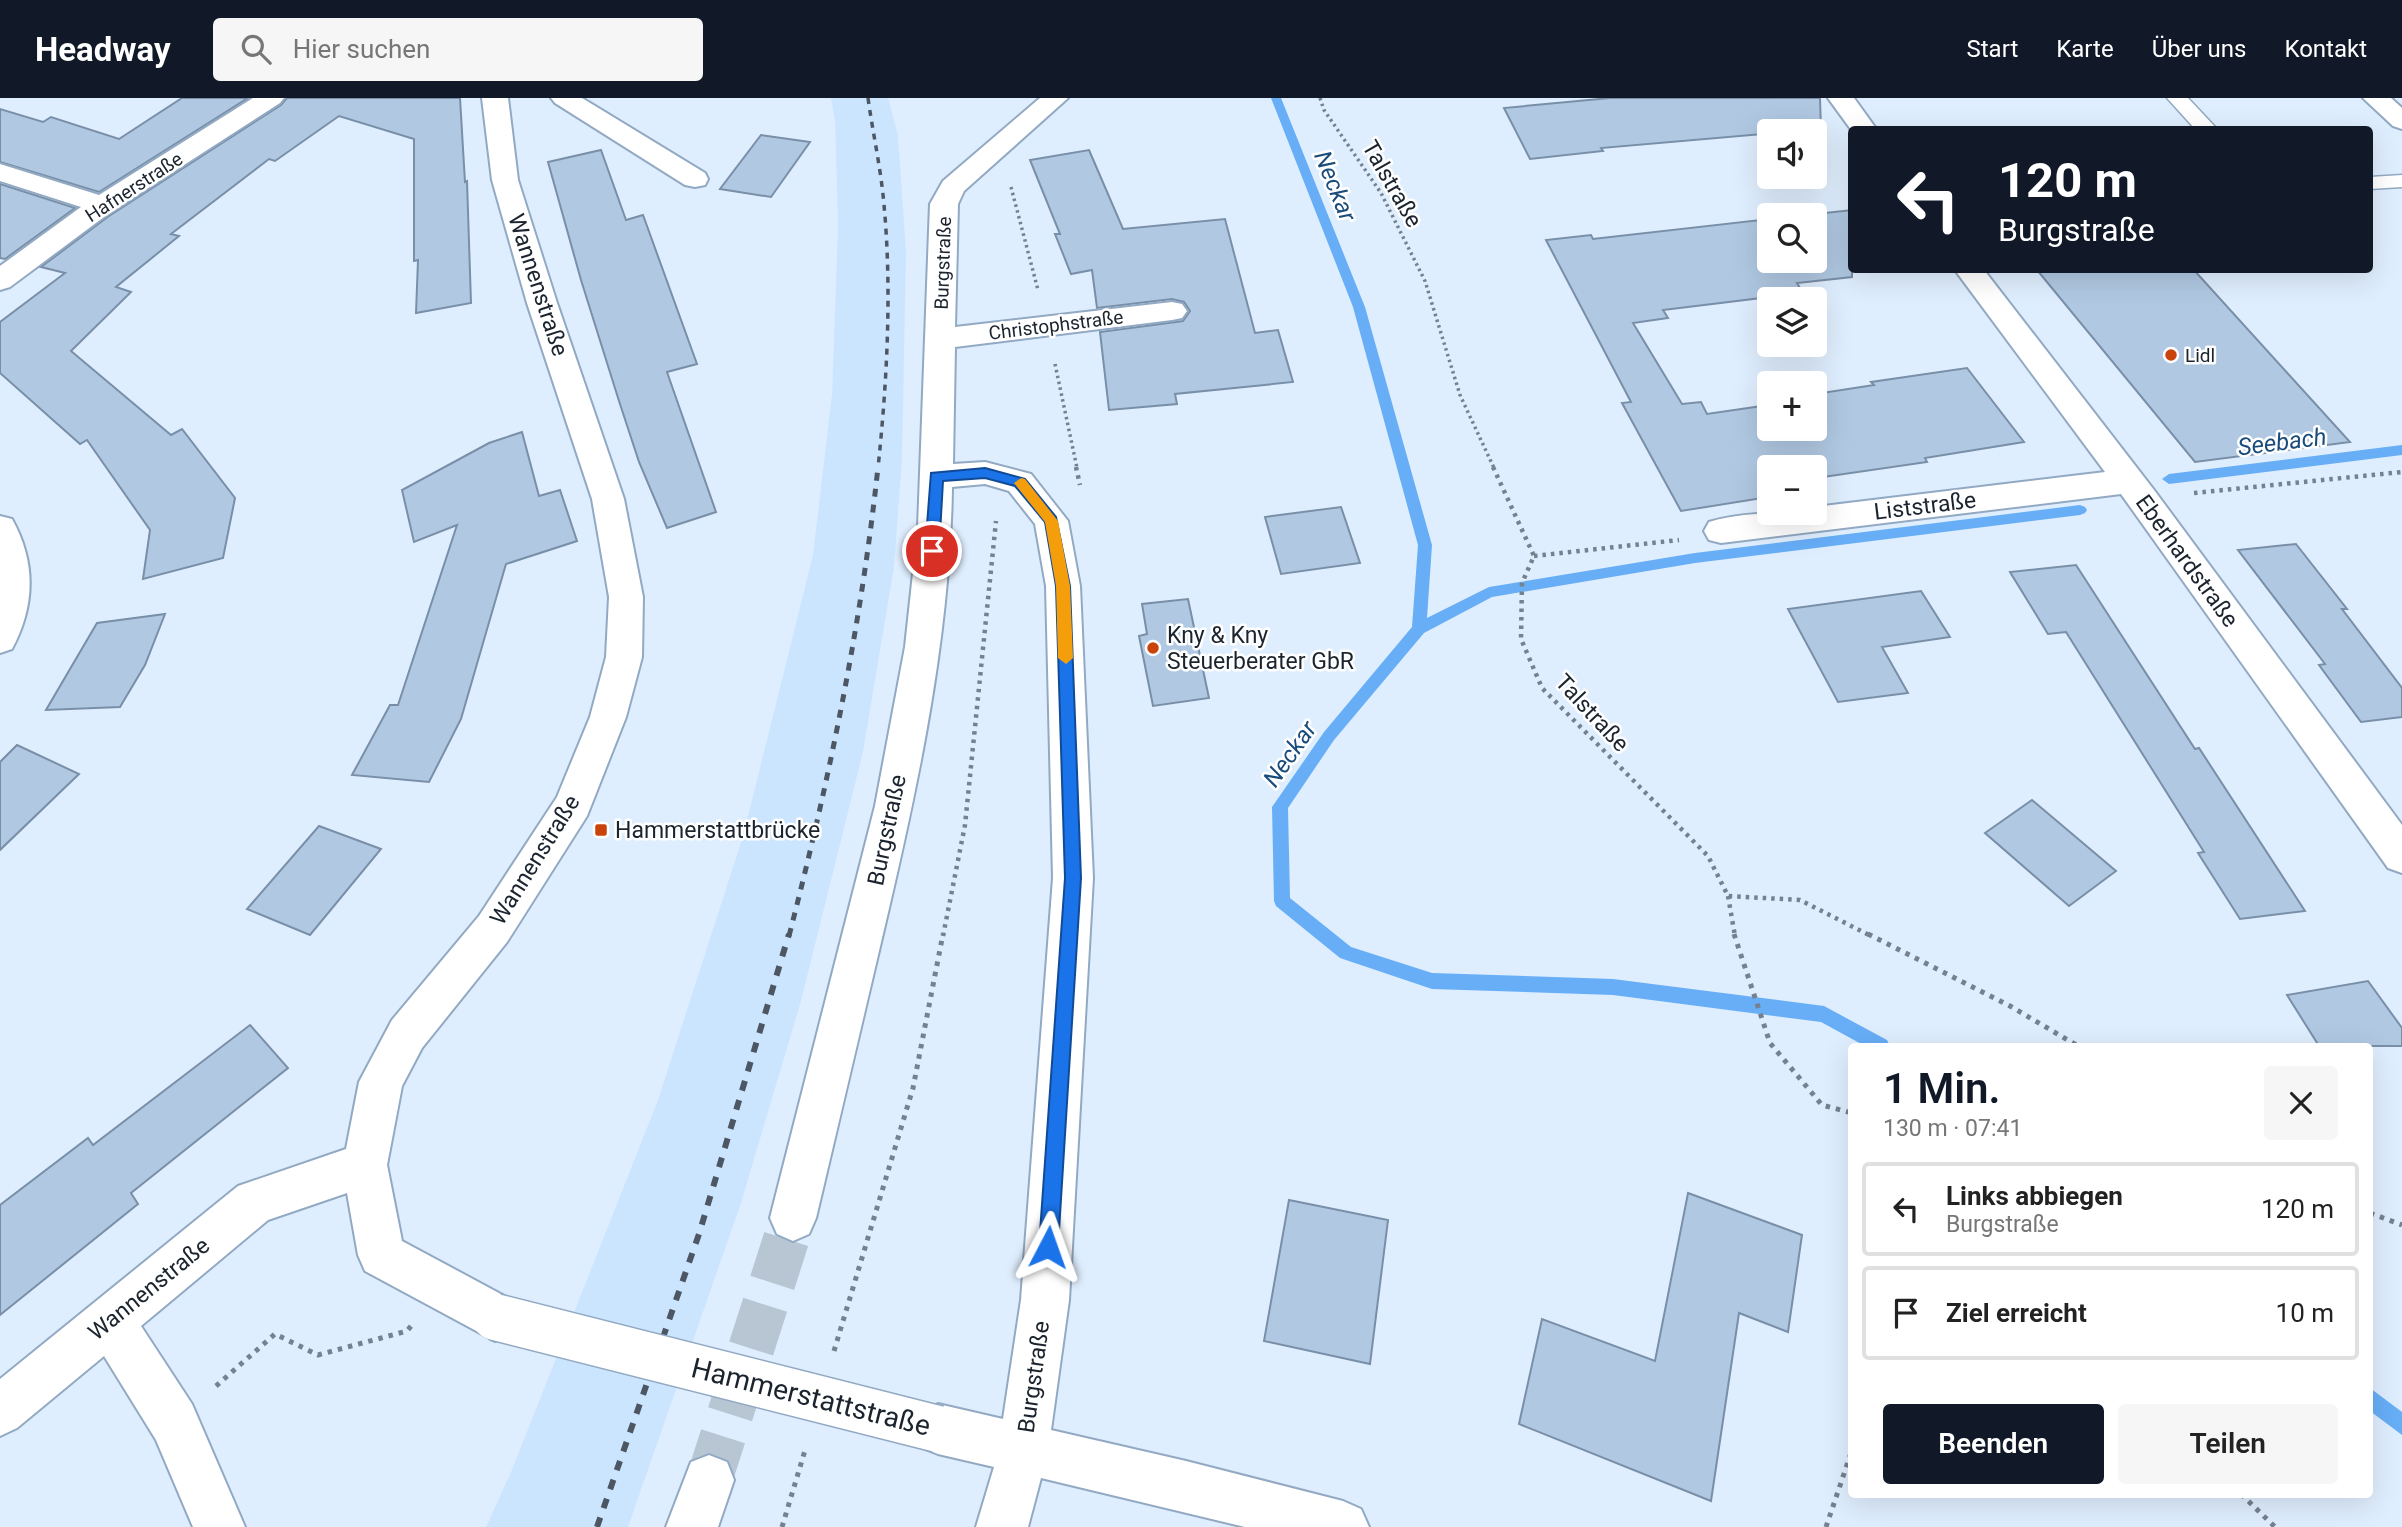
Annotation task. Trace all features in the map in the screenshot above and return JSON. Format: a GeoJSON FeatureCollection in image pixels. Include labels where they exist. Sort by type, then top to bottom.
{"type":"FeatureCollection","features":[{"type":"Feature","properties":{"kind":"street","name":"Hafnerstraße"},"geometry":{"type":"LineString","coordinates":[[0,281],[25,260],[104,206],[271,98]]}},
{"type":"Feature","properties":{"kind":"street","name":"Wannenstraße"},"geometry":{"type":"LineString","coordinates":[[0,1411],[254,1202],[365,1165],[381,1082],[407,1034],[493,929],[573,805],[608,717],[624,657],[626,597],[608,499],[542,303],[505,180],[495,98]]}},
{"type":"Feature","properties":{"kind":"street"},"geometry":{"type":"LineString","coordinates":[[564,98],[695,179]]}},
{"type":"Feature","properties":{"kind":"street","name":"Burgstraße"},"geometry":{"type":"LineString","coordinates":[[793,1218],[894,806],[923,647],[935,527],[944,204],[953,187],[1055,98]]}},
{"type":"Feature","properties":{"kind":"street"},"geometry":{"type":"LineString","coordinates":[[1841,98],[1861,126]]}},
{"type":"Feature","properties":{"kind":"street"},"geometry":{"type":"LineString","coordinates":[[2376,98],[2402,121]]}},
{"type":"Feature","properties":{"kind":"street"},"geometry":{"type":"LineString","coordinates":[[0,172],[104,206]]}},
{"type":"Feature","properties":{"kind":"street","name":"Eberhardstraße"},"geometry":{"type":"LineString","coordinates":[[1971,273],[2135,490],[2402,856]]}},
{"type":"Feature","properties":{"kind":"street","name":"Christophstraße"},"geometry":{"type":"LineString","coordinates":[[940,339],[1172,311]]}},
{"type":"Feature","properties":{"kind":"street"},"geometry":{"type":"LineString","coordinates":[[936,477],[985,473],[1020,482]]}},
{"type":"Feature","properties":{"kind":"street","name":"Burgstraße"},"geometry":{"type":"LineString","coordinates":[[1002,1527],[1024,1448],[1045,1300],[1073,878],[1063,586],[1051,521],[1020,482]]}},
{"type":"Feature","properties":{"kind":"street","name":"Liststraße"},"geometry":{"type":"LineString","coordinates":[[1721,531],[2135,490]]}},
{"type":"Feature","properties":{"kind":"street"},"geometry":{"type":"LineString","coordinates":[[0,528],[15,567],[9,621],[0,639]]}},
{"type":"Feature","properties":{"kind":"street","name":"Hammerstattstraße"},"geometry":{"type":"LineString","coordinates":[[365,1165],[381,1255],[495,1317],[938,1429],[1186,1486],[1343,1527]]}},
{"type":"Feature","properties":{"kind":"street"},"geometry":{"type":"LineString","coordinates":[[110,1321],[174,1422],[219,1527]]}},
{"type":"Feature","properties":{"kind":"street"},"geometry":{"type":"LineString","coordinates":[[692,1527],[709,1479]]}},
{"type":"Feature","properties":{"kind":"lane"},"geometry":{"type":"LineString","coordinates":[[2177,98],[2204,126]]}},
{"type":"Feature","properties":{"kind":"lane"},"geometry":{"type":"LineString","coordinates":[[2373,183],[2402,181]]}},
{"type":"Feature","properties":{"kind":"path","name":"Talstraße"},"geometry":{"type":"LineString","coordinates":[[1320,98],[1324,110],[1381,193],[1425,281],[1460,395],[1534,556],[1522,583],[1521,639],[1542,688],[1708,856],[1728,896],[1735,938],[1770,1042],[1822,1105],[1848,1112]]}},
{"type":"Feature","properties":{"kind":"path"},"geometry":{"type":"LineString","coordinates":[[2135,490],[2402,472]]}},
{"type":"Feature","properties":{"kind":"path"},"geometry":{"type":"LineString","coordinates":[[834,1354],[912,1088],[964,825],[997,512],[1020,482]]}},
{"type":"Feature","properties":{"kind":"path"},"geometry":{"type":"LineString","coordinates":[[1534,556],[1697,538],[1721,531]]}},
{"type":"Feature","properties":{"kind":"path"},"geometry":{"type":"LineString","coordinates":[[1728,896],[1800,900],[2010,1006],[2073,1043]]}},
{"type":"Feature","properties":{"kind":"path"},"geometry":{"type":"LineString","coordinates":[[2373,1214],[2402,1224]]}},
{"type":"Feature","properties":{"kind":"path"},"geometry":{"type":"LineString","coordinates":[[212,1389],[275,1334],[318,1355],[407,1331]]}},
{"type":"Feature","properties":{"kind":"path"},"geometry":{"type":"LineString","coordinates":[[782,1527],[810,1434]]}},
{"type":"Feature","properties":{"kind":"path"},"geometry":{"type":"LineString","coordinates":[[1826,1527],[1848,1462]]}},
{"type":"Feature","properties":{"kind":"path"},"geometry":{"type":"LineString","coordinates":[[2245,1498],[2275,1527]]}},
{"type":"Feature","properties":{"kind":"shaded area"},"geometry":{"type":"Polygon","coordinates":[[[831,98],[888,98],[898,135],[906,252],[902,460],[894,567],[863,752],[801,1001],[741,1203],[628,1527],[486,1527],[511,1472],[658,1100],[743,836],[813,555],[832,394],[838,225],[835,121],[831,98]]]}},
{"type":"Feature","properties":{"kind":"building"},"geometry":{"type":"Polygon","coordinates":[[[182,98],[248,98],[99,192],[0,162],[0,109],[43,122],[51,117],[119,139],[182,98]]]}},
{"type":"Feature","properties":{"kind":"building"},"geometry":{"type":"Polygon","coordinates":[[[287,98],[460,98],[465,182],[467,181],[471,303],[416,313],[418,260],[414,261],[414,139],[339,116],[275,161],[269,159],[171,234],[179,236],[116,287],[131,292],[71,351],[171,435],[182,429],[235,498],[223,558],[143,579],[150,530],[87,440],[80,444],[0,373],[0,322],[65,273],[41,267],[109,216],[281,105],[287,98]]]}},
{"type":"Feature","properties":{"kind":"building"},"geometry":{"type":"Polygon","coordinates":[[[1610,98],[1820,98],[1821,119],[1757,119],[1757,135],[1601,148],[1603,151],[1530,159],[1504,108],[1610,98]]]}},
{"type":"Feature","properties":{"kind":"building"},"geometry":{"type":"Polygon","coordinates":[[[761,135],[810,142],[771,197],[720,189],[761,135]]]}},
{"type":"Feature","properties":{"kind":"building"},"geometry":{"type":"Polygon","coordinates":[[[601,150],[626,220],[643,215],[697,364],[667,372],[716,512],[667,528],[639,462],[619,401],[548,162],[601,150]]]}},
{"type":"Feature","properties":{"kind":"building"},"geometry":{"type":"Polygon","coordinates":[[[1089,150],[1123,229],[1225,219],[1255,333],[1278,330],[1293,382],[1175,394],[1177,404],[1109,410],[1100,332],[1183,321],[1190,311],[1184,302],[1172,299],[1097,308],[1092,270],[1071,274],[1055,234],[1060,234],[1030,160],[1089,150]]]}},
{"type":"Feature","properties":{"kind":"building"},"geometry":{"type":"Polygon","coordinates":[[[0,184],[75,208],[5,259],[0,258],[0,184]]]}},
{"type":"Feature","properties":{"kind":"building"},"geometry":{"type":"Polygon","coordinates":[[[1848,210],[1848,273],[1852,273],[1852,277],[1797,283],[1799,287],[1757,287],[1757,298],[1663,310],[1668,318],[1633,323],[1682,404],[1701,402],[1707,414],[1757,407],[1757,441],[1827,441],[1827,392],[1874,385],[1871,382],[1967,368],[2024,442],[1925,458],[1927,462],[1827,476],[1827,455],[1757,455],[1757,499],[1681,511],[1622,403],[1631,402],[1546,240],[1591,235],[1593,239],[1757,220],[1757,273],[1827,273],[1827,213],[1848,210]]]}},
{"type":"Feature","properties":{"kind":"building","name":"Lidl"},"geometry":{"type":"Polygon","coordinates":[[[2039,273],[2197,273],[2350,442],[2195,462],[2039,273]]]}},
{"type":"Feature","properties":{"kind":"building"},"geometry":{"type":"Polygon","coordinates":[[[522,432],[539,496],[560,490],[577,541],[506,564],[461,719],[429,782],[352,775],[390,705],[398,705],[457,525],[414,542],[402,490],[489,443],[522,432]]]}},
{"type":"Feature","properties":{"kind":"building"},"geometry":{"type":"Polygon","coordinates":[[[1341,507],[1360,563],[1281,574],[1265,517],[1341,507]]]}},
{"type":"Feature","properties":{"kind":"building"},"geometry":{"type":"Polygon","coordinates":[[[2296,544],[2347,609],[2342,609],[2402,688],[2402,717],[2361,722],[2319,665],[2325,664],[2238,550],[2296,544]]]}},
{"type":"Feature","properties":{"kind":"building"},"geometry":{"type":"Polygon","coordinates":[[[2076,565],[2195,749],[2199,748],[2305,911],[2240,919],[2198,853],[2204,852],[2066,632],[2048,634],[2010,572],[2076,565]]]}},
{"type":"Feature","properties":{"kind":"building"},"geometry":{"type":"Polygon","coordinates":[[[1921,591],[1950,637],[1882,647],[1908,693],[1838,702],[1788,609],[1921,591]]]}},
{"type":"Feature","properties":{"kind":"building"},"geometry":{"type":"Polygon","coordinates":[[[1188,599],[1209,698],[1153,706],[1139,636],[1147,634],[1142,604],[1188,599]]]}},
{"type":"Feature","properties":{"kind":"building"},"geometry":{"type":"Polygon","coordinates":[[[165,614],[145,665],[120,707],[46,710],[97,623],[165,614]]]}},
{"type":"Feature","properties":{"kind":"building"},"geometry":{"type":"Polygon","coordinates":[[[17,745],[79,774],[0,850],[0,762],[17,745]]]}},
{"type":"Feature","properties":{"kind":"building"},"geometry":{"type":"Polygon","coordinates":[[[2032,800],[2116,871],[2069,906],[1985,833],[2032,800]]]}},
{"type":"Feature","properties":{"kind":"building"},"geometry":{"type":"Polygon","coordinates":[[[319,826],[381,849],[310,935],[247,909],[319,826]]]}},
{"type":"Feature","properties":{"kind":"building"},"geometry":{"type":"Polygon","coordinates":[[[2368,981],[2402,1028],[2402,1046],[2317,1043],[2287,995],[2368,981]]]}},
{"type":"Feature","properties":{"kind":"building"},"geometry":{"type":"Polygon","coordinates":[[[250,1025],[288,1068],[131,1193],[138,1204],[0,1315],[0,1205],[88,1138],[93,1145],[250,1025]]]}},
{"type":"Feature","properties":{"kind":"building"},"geometry":{"type":"Polygon","coordinates":[[[1688,1193],[1802,1235],[1788,1332],[1739,1313],[1711,1501],[1519,1424],[1542,1319],[1655,1361],[1688,1193]]]}},
{"type":"Feature","properties":{"kind":"building"},"geometry":{"type":"Polygon","coordinates":[[[1289,1200],[1388,1220],[1370,1364],[1264,1341],[1289,1200]]]}},
{"type":"Feature","properties":{"kind":"waterway","name":"Neckar"},"geometry":{"type":"LineString","coordinates":[[1276,98],[1359,307],[1425,545],[1419,629]]}},
{"type":"Feature","properties":{"kind":"waterway","name":"Seebach"},"geometry":{"type":"LineString","coordinates":[[2169,479],[2402,450]]}},
{"type":"Feature","properties":{"kind":"waterway"},"geometry":{"type":"LineString","coordinates":[[1419,629],[1489,592],[1695,558],[2080,510]]}},
{"type":"Feature","properties":{"kind":"waterway","name":"Neckar"},"geometry":{"type":"LineString","coordinates":[[1419,629],[1329,736],[1280,807],[1282,901],[1346,953],[1432,981],[1613,987],[1824,1014],[1876,1043]]}},
{"type":"Feature","properties":{"kind":"waterway","name":"Neckar"},"geometry":{"type":"LineString","coordinates":[[2373,1401],[2402,1425]]}},
{"type":"Feature","properties":{"kind":"tunnel"},"geometry":{"type":"LineString","coordinates":[[709,1480],[793,1218]]}},
{"type":"Feature","properties":{"kind":"railway"},"geometry":{"type":"LineString","coordinates":[[868,98],[883,192],[888,270],[886,370],[878,468]]}},
{"type":"Feature","properties":{"kind":"railway"},"geometry":{"type":"LineString","coordinates":[[789,936],[842,703],[863,586],[878,467]]}},
{"type":"Feature","properties":{"kind":"railway"},"geometry":{"type":"LineString","coordinates":[[597,1527],[699,1234],[789,934]]}},
{"type":"Feature","properties":{"kind":"slow traffic"},"geometry":{"type":"LineString","coordinates":[[1021,483],[1051,521],[1063,586],[1066,658]]}},
{"type":"Feature","properties":{"kind":"place","name":"Lidl"},"geometry":{"type":"Point","coordinates":[2171,355]}},
{"type":"Feature","properties":{"kind":"place","name":"Kny & Kny Steuerberater GbR"},"geometry":{"type":"Point","coordinates":[1153,648]}},
{"type":"Feature","properties":{"kind":"place","name":"Hammerstattbrücke"},"geometry":{"type":"Point","coordinates":[601,830]}},
{"type":"Feature","properties":{"kind":"route"},"geometry":{"type":"LineString","coordinates":[[932,551],[936,477],[985,473],[1002,477],[1020,482],[1051,521],[1063,586],[1073,878],[1048,1247]]}}]}
